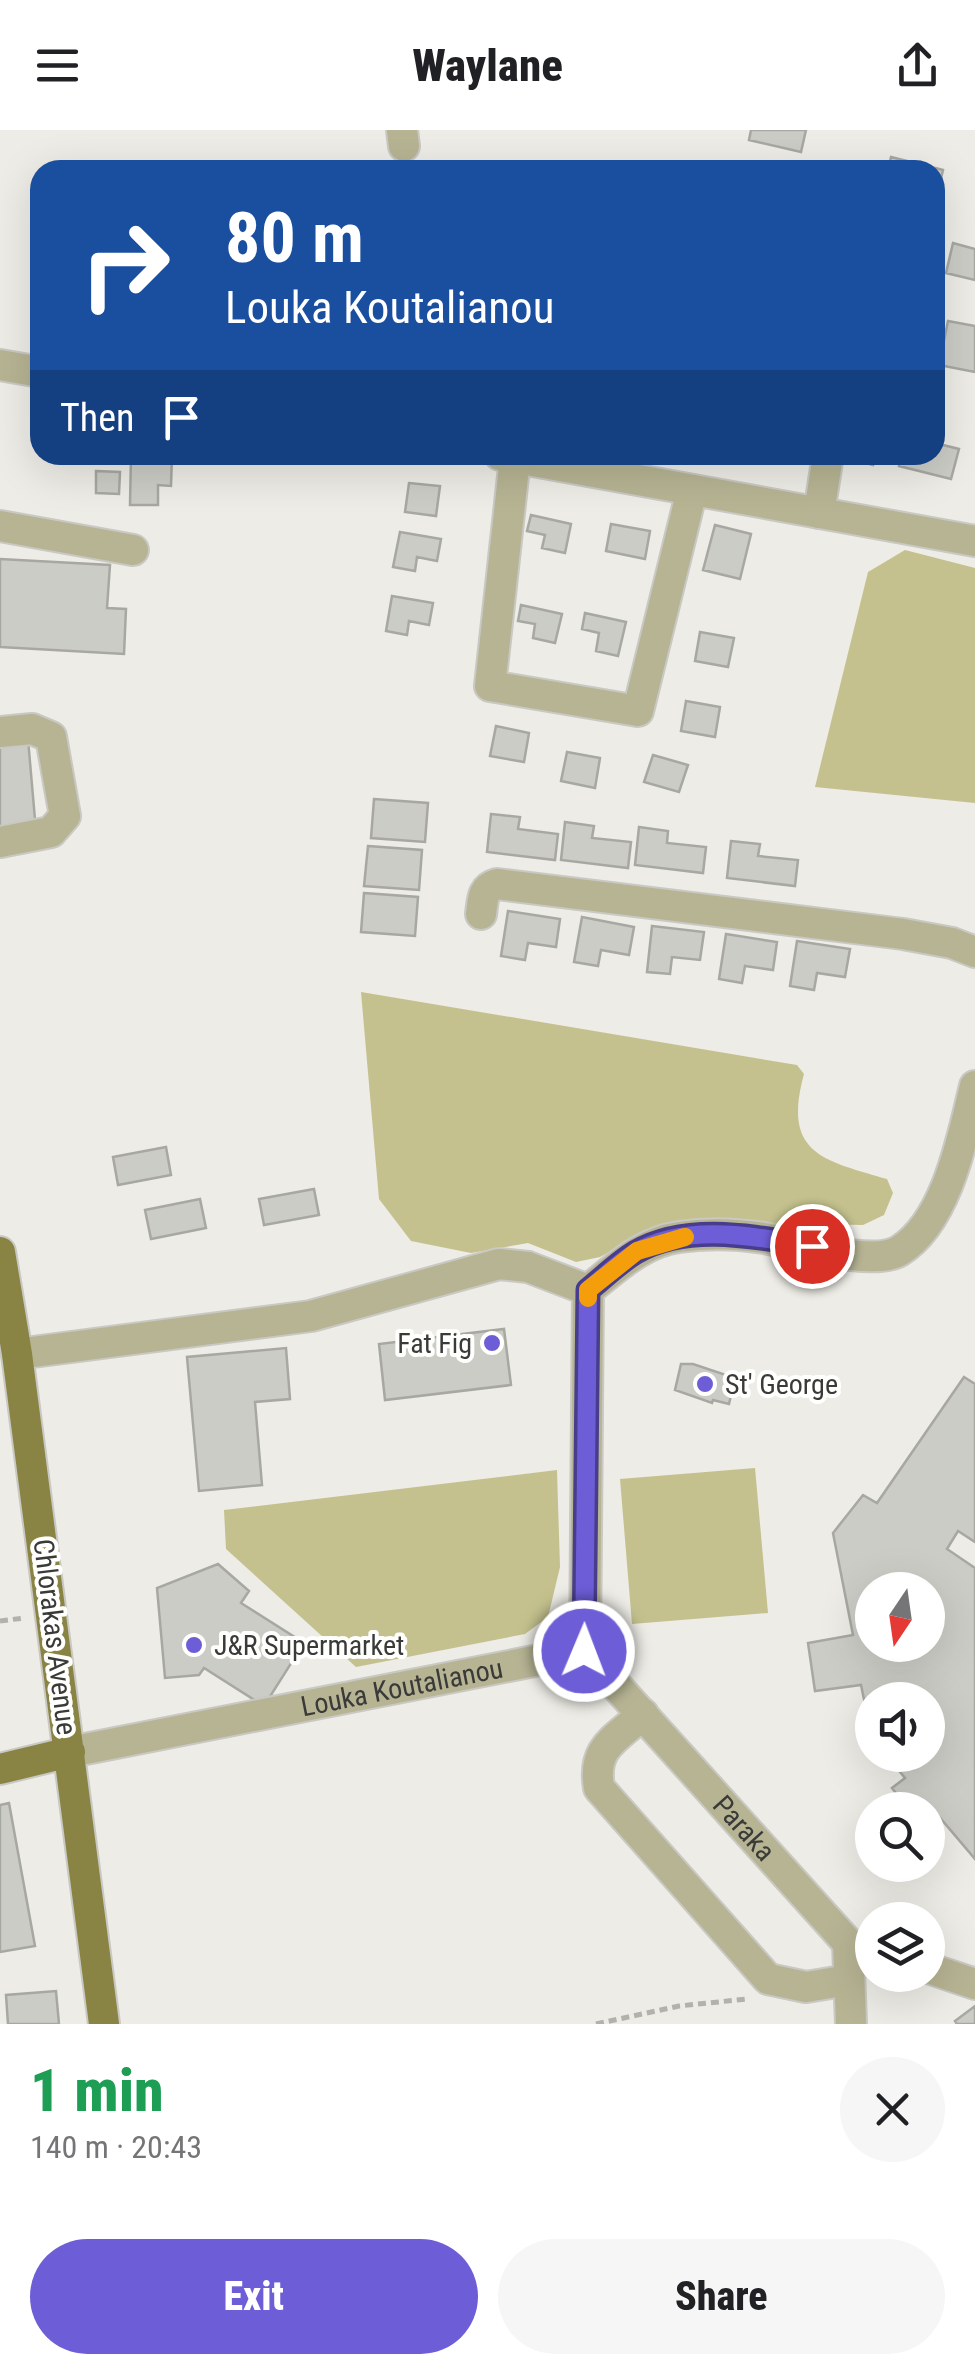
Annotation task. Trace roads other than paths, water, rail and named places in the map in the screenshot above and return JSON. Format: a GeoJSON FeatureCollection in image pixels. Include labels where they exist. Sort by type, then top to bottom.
{"type":"FeatureCollection","features":[{"type":"Feature","properties":{"kind":"main road","name":"Chlorakas Avenue"},"geometry":{"type":"LineString","coordinates":[[0,1252],[18,1354],[104,2024]]}},
{"type":"Feature","properties":{"kind":"main road"},"geometry":{"type":"LineString","coordinates":[[0,1768],[70,1752]]}},
{"type":"Feature","properties":{"kind":"street"},"geometry":{"type":"LineString","coordinates":[[0,365],[30,370]]}},
{"type":"Feature","properties":{"kind":"street"},"geometry":{"type":"LineString","coordinates":[[506,465],[490,686],[638,710],[692,490]]}},
{"type":"Feature","properties":{"kind":"street"},"geometry":{"type":"LineString","coordinates":[[556,465],[975,541]]}},
{"type":"Feature","properties":{"kind":"street"},"geometry":{"type":"LineString","coordinates":[[819,512],[826,465]]}},
{"type":"Feature","properties":{"kind":"street"},"geometry":{"type":"LineString","coordinates":[[0,526],[133,550]]}},
{"type":"Feature","properties":{"kind":"street"},"geometry":{"type":"LineString","coordinates":[[0,732],[32,729],[52,737],[64,816],[52,832],[0,842]]}},
{"type":"Feature","properties":{"kind":"street"},"geometry":{"type":"LineString","coordinates":[[481,914],[483,895],[489,886],[497,884],[890,932],[952,943],[975,952]]}},
{"type":"Feature","properties":{"kind":"street"},"geometry":{"type":"LineString","coordinates":[[588,1290],[637,1251],[677,1237],[760,1238],[866,1256],[884,1256],[900,1250],[921,1229],[968,1144],[975,1086]]}},
{"type":"Feature","properties":{"kind":"street"},"geometry":{"type":"LineString","coordinates":[[18,1354],[310,1316],[498,1264],[528,1267],[588,1290]]}},
{"type":"Feature","properties":{"kind":"street"},"geometry":{"type":"LineString","coordinates":[[584,1651],[588,1290]]}},
{"type":"Feature","properties":{"kind":"street","name":"Paraka"},"geometry":{"type":"LineString","coordinates":[[584,1651],[855,1942]]}},
{"type":"Feature","properties":{"kind":"street","name":"Louka Koutalianou"},"geometry":{"type":"LineString","coordinates":[[70,1752],[584,1651]]}},
{"type":"Feature","properties":{"kind":"street"},"geometry":{"type":"LineString","coordinates":[[643,1714],[601,1752],[595,1766],[598,1788],[768,1979],[806,1988],[850,1980]]}},
{"type":"Feature","properties":{"kind":"street","name":"Paraka"},"geometry":{"type":"LineString","coordinates":[[851,2024],[850,1980],[855,1964]]}},
{"type":"Feature","properties":{"kind":"street"},"geometry":{"type":"LineString","coordinates":[[945,1974],[975,1984]]}},
{"type":"Feature","properties":{"kind":"place","name":"Fat Fig"},"geometry":{"type":"Point","coordinates":[492,1343]}},
{"type":"Feature","properties":{"kind":"place","name":"St' George"},"geometry":{"type":"Point","coordinates":[705,1384]}},
{"type":"Feature","properties":{"kind":"place","name":"J&R Supermarket"},"geometry":{"type":"Point","coordinates":[194,1645]}}]}
